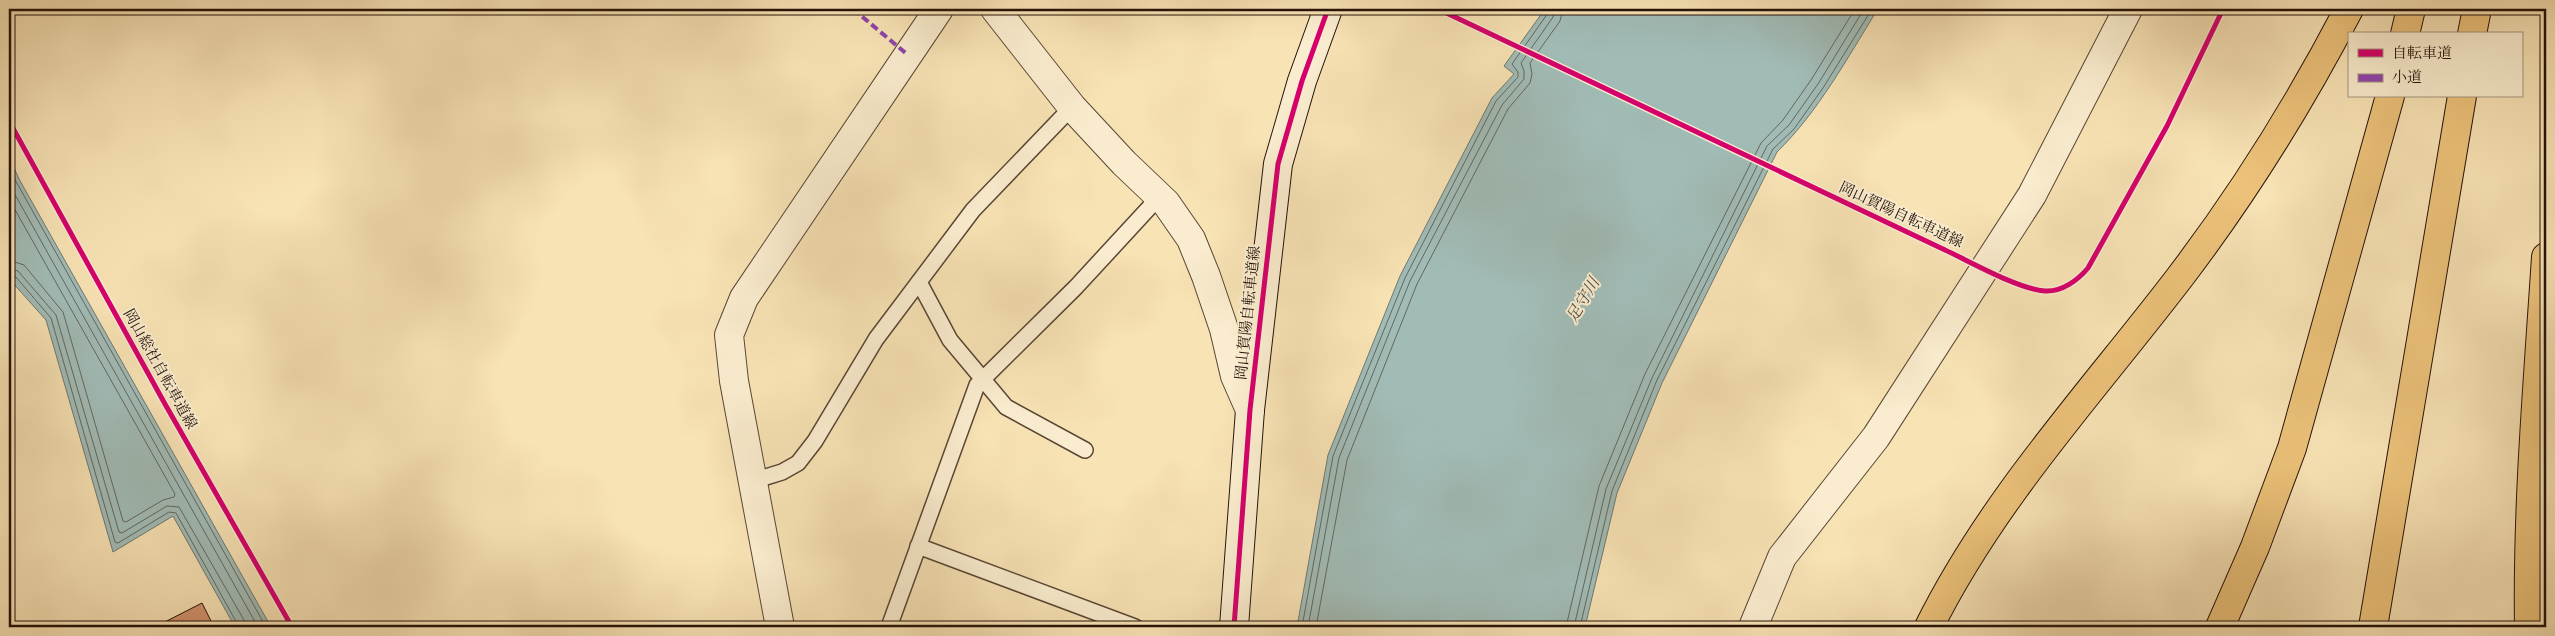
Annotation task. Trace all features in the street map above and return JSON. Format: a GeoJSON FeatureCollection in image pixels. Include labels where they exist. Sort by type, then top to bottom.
{"type":"FeatureCollection","features":[{"type":"Feature","properties":{"kind":"highway"},"geometry":{"type":"LineString","coordinates":[[1929,627],[1974,548],[2013,491],[2180,277],[2228,211],[2270,148],[2312,78],[2349,9]]}},
{"type":"Feature","properties":{"kind":"highway"},"geometry":{"type":"LineString","coordinates":[[2406,32],[2412,9]]}},
{"type":"Feature","properties":{"kind":"highway"},"geometry":{"type":"LineString","coordinates":[[2472,32],[2477,9]]}},
{"type":"Feature","properties":{"kind":"highway"},"geometry":{"type":"LineString","coordinates":[[2220,627],[2255,547],[2292,448],[2340,282],[2389,98]]}},
{"type":"Feature","properties":{"kind":"highway"},"geometry":{"type":"LineString","coordinates":[[2373,627],[2462,98]]}},
{"type":"Feature","properties":{"kind":"highway"},"geometry":{"type":"LineString","coordinates":[[2529,627],[2528,566],[2532,463],[2546,258]]}},
{"type":"Feature","properties":{"kind":"street"},"geometry":{"type":"LineString","coordinates":[[780,627],[734,381],[729,335],[744,298],[939,9]]}},
{"type":"Feature","properties":{"kind":"street"},"geometry":{"type":"LineString","coordinates":[[995,9],[1072,107],[1124,163],[1160,197],[1191,239],[1224,329],[1236,376],[1250,410]]}},
{"type":"Feature","properties":{"kind":"street","name":"岡山賀陽自転車道線"},"geometry":{"type":"LineString","coordinates":[[1234,627],[1250,410],[1278,164],[1302,81],[1328,9]]}},
{"type":"Feature","properties":{"kind":"street"},"geometry":{"type":"LineString","coordinates":[[1753,627],[1782,557],[1876,437],[2032,195],[2128,9]]}},
{"type":"Feature","properties":{"kind":"lane"},"geometry":{"type":"LineString","coordinates":[[753,482],[782,472],[798,463],[815,441],[876,339],[918,282],[974,210],[1072,107]]}},
{"type":"Feature","properties":{"kind":"lane"},"geometry":{"type":"LineString","coordinates":[[888,627],[977,385],[1076,287],[1160,197]]}},
{"type":"Feature","properties":{"kind":"lane"},"geometry":{"type":"LineString","coordinates":[[918,282],[950,340],[1006,407],[1085,450]]}},
{"type":"Feature","properties":{"kind":"lane"},"geometry":{"type":"LineString","coordinates":[[918,546],[1135,627]]}},
{"type":"Feature","properties":{"kind":"water","name":"足守川"},"geometry":{"type":"Polygon","coordinates":[[[1545,9],[1878,9],[1819,102],[1777,152],[1662,383],[1617,493],[1585,627],[1297,627],[1328,455],[1400,276],[1492,98],[1514,74],[1504,66],[1545,9]]]}},
{"type":"Feature","properties":{"kind":"water"},"geometry":{"type":"Polygon","coordinates":[[[9,157],[19,179],[271,627],[235,627],[173,516],[113,552],[46,320],[12,282],[9,274],[9,157]]]}},
{"type":"Feature","properties":{"kind":"building"},"geometry":{"type":"Polygon","coordinates":[[[202,603],[214,627],[155,627],[202,603]]]}},
{"type":"Feature","properties":{"kind":"marked path"},"geometry":{"type":"LineString","coordinates":[[853,9],[908,55]]}},
{"type":"Feature","properties":{"kind":"cycle path"},"geometry":{"type":"LineString","coordinates":[[1234,627],[1250,410],[1278,164],[1302,81],[1328,9]]}},
{"type":"Feature","properties":{"kind":"cycle path"},"geometry":{"type":"LineString","coordinates":[[1438,9],[1995,274],[2022,285],[2045,291],[2057,290],[2069,284],[2088,268],[2167,126],[2223,9]]}},
{"type":"Feature","properties":{"kind":"cycle path","name":"岡山総社自転車道線"},"geometry":{"type":"LineString","coordinates":[[9,121],[165,404],[292,627]]}}]}
